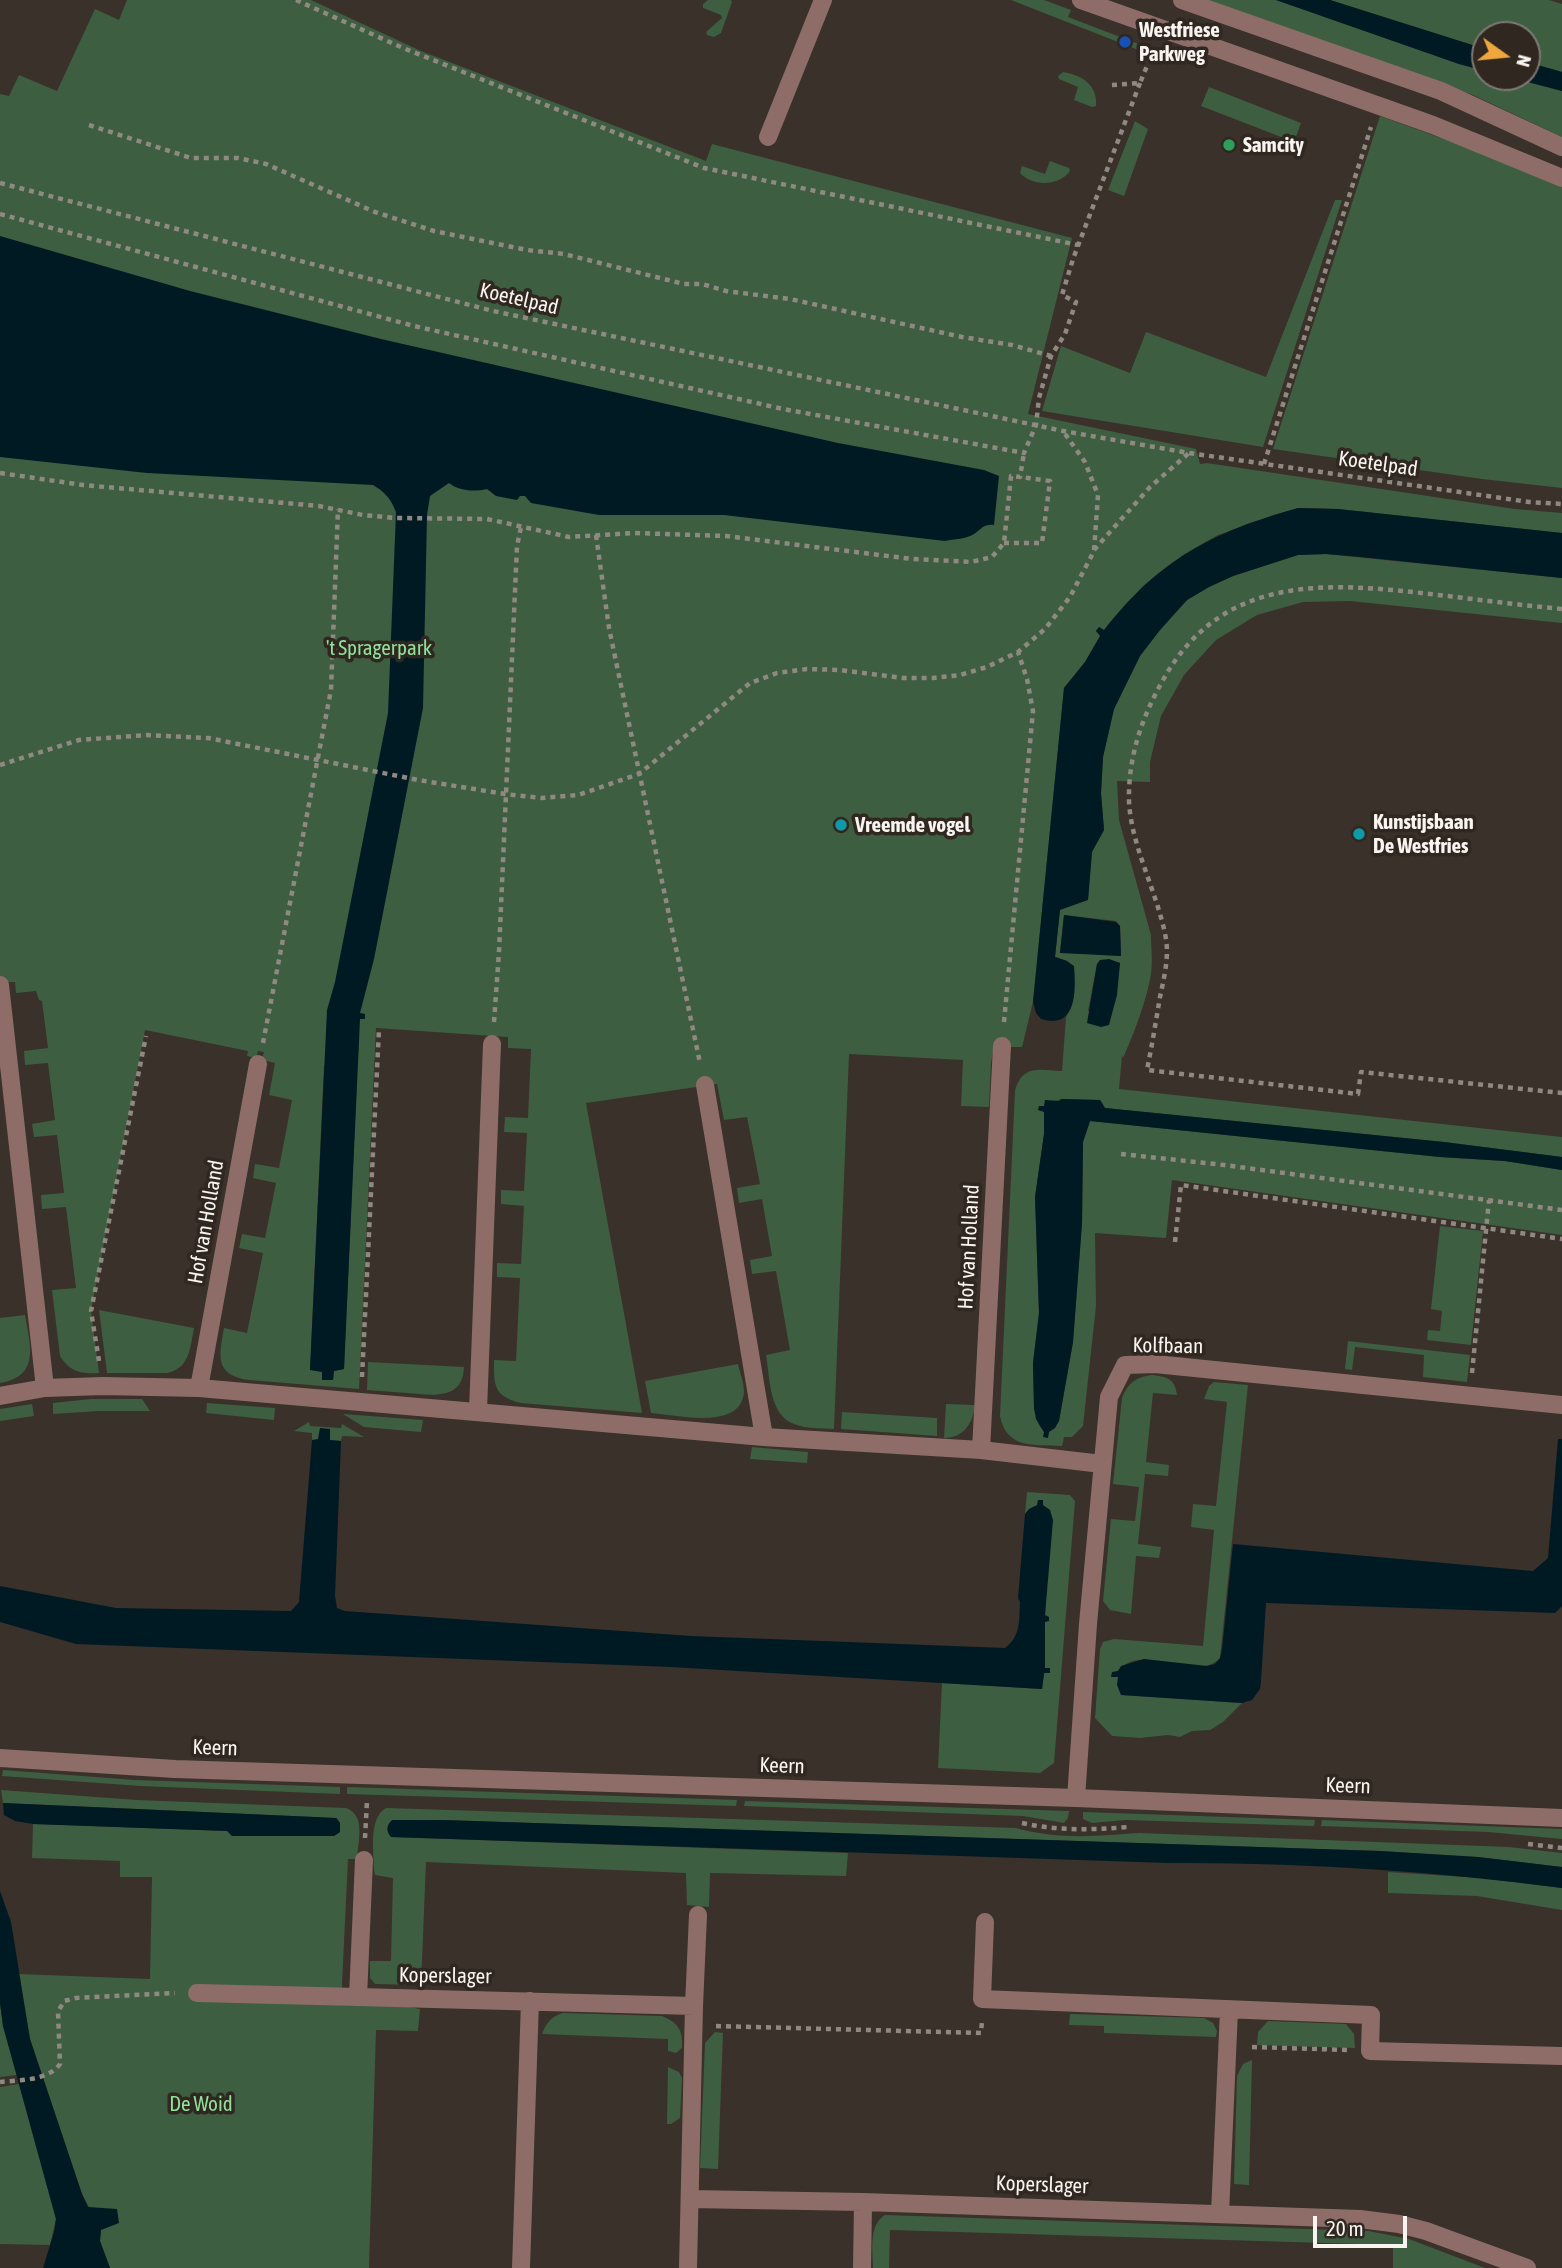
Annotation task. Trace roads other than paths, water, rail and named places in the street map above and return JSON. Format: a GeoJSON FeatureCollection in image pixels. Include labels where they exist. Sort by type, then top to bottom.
{"type":"FeatureCollection","features":[{"type":"Feature","properties":{"kind":"street"},"geometry":{"type":"LineString","coordinates":[[768,137],[823,0]]}},
{"type":"Feature","properties":{"kind":"street"},"geometry":{"type":"LineString","coordinates":[[1081,0],[1433,125],[1562,178]]}},
{"type":"Feature","properties":{"kind":"street"},"geometry":{"type":"LineString","coordinates":[[1182,0],[1441,91],[1562,147]]}},
{"type":"Feature","properties":{"kind":"street"},"geometry":{"type":"LineString","coordinates":[[0,985],[45,1388]]}},
{"type":"Feature","properties":{"kind":"street"},"geometry":{"type":"LineString","coordinates":[[478,1411],[492,1044]]}},
{"type":"Feature","properties":{"kind":"street","name":"Hof van Holland"},"geometry":{"type":"LineString","coordinates":[[981,1450],[1002,1046]]}},
{"type":"Feature","properties":{"kind":"street","name":"Hof van Holland"},"geometry":{"type":"LineString","coordinates":[[199,1388],[258,1064]]}},
{"type":"Feature","properties":{"kind":"street"},"geometry":{"type":"LineString","coordinates":[[705,1085],[764,1437]]}},
{"type":"Feature","properties":{"kind":"street","name":"Kolfbaan"},"geometry":{"type":"LineString","coordinates":[[1076,1798],[1108,1397],[1125,1365],[1155,1364],[1562,1405]]}},
{"type":"Feature","properties":{"kind":"street"},"geometry":{"type":"LineString","coordinates":[[0,1396],[45,1388],[199,1388],[764,1437],[981,1450],[1102,1464]]}},
{"type":"Feature","properties":{"kind":"street","name":"Keern"},"geometry":{"type":"LineString","coordinates":[[0,1758],[174,1769],[1076,1798],[1562,1818]]}},
{"type":"Feature","properties":{"kind":"street"},"geometry":{"type":"LineString","coordinates":[[359,1997],[364,1860]]}},
{"type":"Feature","properties":{"kind":"street"},"geometry":{"type":"LineString","coordinates":[[688,2268],[698,1914]]}},
{"type":"Feature","properties":{"kind":"street"},"geometry":{"type":"LineString","coordinates":[[985,1922],[982,2000],[1371,2015],[1370,2051],[1562,2056]]}},
{"type":"Feature","properties":{"kind":"street","name":"Koperslager"},"geometry":{"type":"LineString","coordinates":[[197,1993],[694,2006]]}},
{"type":"Feature","properties":{"kind":"street"},"geometry":{"type":"LineString","coordinates":[[521,2268],[530,2001]]}},
{"type":"Feature","properties":{"kind":"street"},"geometry":{"type":"LineString","coordinates":[[1220,2214],[1229,2010]]}},
{"type":"Feature","properties":{"kind":"street","name":"Koperslager"},"geometry":{"type":"LineString","coordinates":[[690,2199],[863,2202],[1360,2219],[1426,2231],[1527,2268]]}},
{"type":"Feature","properties":{"kind":"street"},"geometry":{"type":"LineString","coordinates":[[862,2268],[863,2202]]}},
{"type":"Feature","properties":{"kind":"water"},"geometry":{"type":"Polygon","coordinates":[[[1276,0],[1330,0],[1471,45],[1471,67],[1276,0]]]}},
{"type":"Feature","properties":{"kind":"water"},"geometry":{"type":"Polygon","coordinates":[[[1541,66],[1562,72],[1562,91],[1541,85],[1541,66]]]}},
{"type":"Feature","properties":{"kind":"water"},"geometry":{"type":"Polygon","coordinates":[[[0,236],[190,291],[381,339],[838,443],[984,470],[999,476],[994,525],[985,526],[967,537],[945,541],[724,515],[599,515],[531,503],[525,496],[520,496],[517,500],[496,496],[487,489],[462,489],[449,483],[430,496],[427,515],[423,708],[374,959],[360,1013],[365,1014],[365,1019],[360,1019],[344,1369],[334,1371],[333,1380],[322,1380],[322,1372],[310,1370],[327,1010],[335,982],[388,713],[396,512],[387,496],[373,485],[147,473],[0,457],[0,236]]]}},
{"type":"Feature","properties":{"kind":"water"},"geometry":{"type":"Polygon","coordinates":[[[1298,508],[1338,509],[1562,533],[1562,578],[1361,557],[1298,555],[1233,576],[1187,600],[1140,656],[1114,709],[1103,757],[1101,793],[1104,830],[1092,852],[1088,900],[1060,910],[1055,957],[1074,966],[1072,1006],[1062,1019],[1041,1019],[1033,1002],[1064,688],[1085,662],[1100,636],[1096,631],[1099,627],[1104,630],[1146,584],[1167,567],[1214,538],[1298,508]]]}},
{"type":"Feature","properties":{"kind":"water"},"geometry":{"type":"Polygon","coordinates":[[[1064,915],[1116,922],[1120,926],[1121,956],[1060,953],[1064,915]]]}},
{"type":"Feature","properties":{"kind":"water"},"geometry":{"type":"Polygon","coordinates":[[[1109,959],[1120,963],[1117,995],[1109,1025],[1101,1027],[1087,1023],[1097,964],[1100,960],[1109,959]]]}},
{"type":"Feature","properties":{"kind":"water"},"geometry":{"type":"Polygon","coordinates":[[[1045,1100],[1100,1100],[1105,1108],[1444,1142],[1562,1157],[1562,1170],[1505,1161],[1440,1157],[1090,1121],[1083,1142],[1082,1223],[1073,1342],[1059,1421],[1049,1432],[1048,1438],[1043,1437],[1044,1432],[1036,1419],[1034,1408],[1033,1363],[1039,1313],[1035,1197],[1044,1134],[1044,1112],[1038,1110],[1039,1106],[1044,1106],[1045,1100]]]}},
{"type":"Feature","properties":{"kind":"water"},"geometry":{"type":"Polygon","coordinates":[[[320,1428],[330,1429],[330,1440],[341,1441],[335,1596],[337,1608],[345,1611],[691,1636],[1005,1648],[1017,1633],[1019,1622],[1018,1598],[1025,1514],[1037,1505],[1038,1500],[1043,1500],[1043,1505],[1050,1510],[1053,1520],[1045,1615],[1049,1617],[1049,1621],[1045,1622],[1045,1668],[1050,1668],[1050,1673],[1044,1673],[1042,1689],[671,1667],[76,1644],[0,1622],[0,1586],[116,1608],[291,1611],[299,1602],[312,1440],[318,1439],[320,1428]]]}},
{"type":"Feature","properties":{"kind":"water"},"geometry":{"type":"Polygon","coordinates":[[[1558,1439],[1562,1439],[1562,1606],[1555,1613],[1266,1603],[1260,1689],[1252,1700],[1242,1703],[1121,1695],[1117,1685],[1118,1677],[1111,1677],[1112,1672],[1118,1671],[1121,1666],[1144,1659],[1207,1666],[1215,1664],[1220,1658],[1233,1544],[1533,1571],[1548,1558],[1558,1439]]]}},
{"type":"Feature","properties":{"kind":"water"},"geometry":{"type":"Polygon","coordinates":[[[3,1803],[336,1818],[340,1823],[340,1832],[334,1836],[232,1836],[227,1831],[33,1824],[15,1821],[4,1815],[3,1803]]]}},
{"type":"Feature","properties":{"kind":"water"},"geometry":{"type":"Polygon","coordinates":[[[392,1820],[1380,1851],[1478,1857],[1562,1867],[1562,1888],[1415,1872],[1316,1866],[391,1837],[387,1828],[392,1820]]]}},
{"type":"Feature","properties":{"kind":"water"},"geometry":{"type":"Polygon","coordinates":[[[0,1891],[11,1922],[30,2039],[82,2194],[88,2207],[117,2209],[119,2223],[101,2230],[100,2241],[110,2268],[43,2268],[56,2219],[3,2026],[0,2003],[0,1891]]]}},
{"type":"Feature","properties":{"kind":"place","name":"Westfriese Parkweg"},"geometry":{"type":"Point","coordinates":[1125,42]}},
{"type":"Feature","properties":{"kind":"place","name":"Samcity"},"geometry":{"type":"Point","coordinates":[1229,145]}},
{"type":"Feature","properties":{"kind":"place","name":"Vreemde vogel"},"geometry":{"type":"Point","coordinates":[841,825]}},
{"type":"Feature","properties":{"kind":"place","name":"Kunstijsbaan De Westfries"},"geometry":{"type":"Point","coordinates":[1359,834]}},
{"type":"Feature","properties":{"kind":"park label","name":"'t Spragerpark"},"geometry":{"type":"Point","coordinates":[379,648]}},
{"type":"Feature","properties":{"kind":"park label","name":"De Woid"},"geometry":{"type":"Point","coordinates":[201,2104]}}]}
